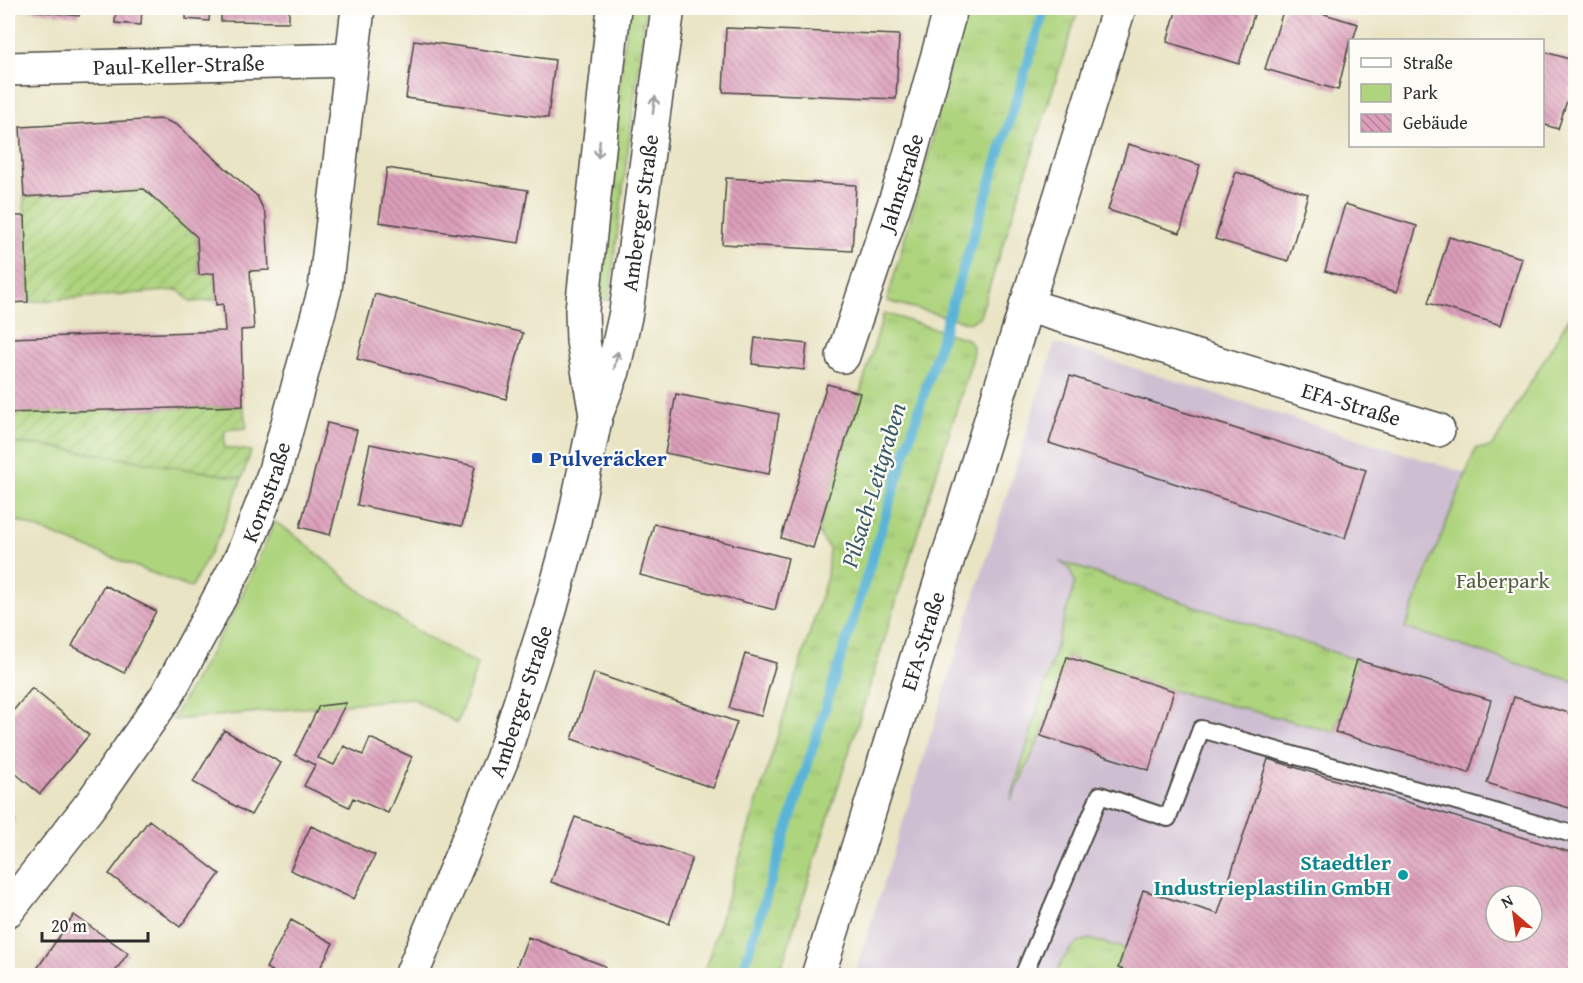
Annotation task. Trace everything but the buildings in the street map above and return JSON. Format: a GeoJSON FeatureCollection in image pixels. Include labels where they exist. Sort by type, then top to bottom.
{"type":"FeatureCollection","features":[{"type":"Feature","properties":{"kind":"street","name":"Kornstraße"},"geometry":{"type":"LineString","coordinates":[[8,910],[91,804],[167,695],[242,556],[250,536],[274,474],[325,289],[350,60],[358,8]]}},
{"type":"Feature","properties":{"kind":"street","name":"Amberger Straße"},"geometry":{"type":"LineString","coordinates":[[596,415],[583,341],[582,310],[614,8]]}},
{"type":"Feature","properties":{"kind":"street","name":"Amberger Straße"},"geometry":{"type":"LineString","coordinates":[[411,975],[480,816],[518,714],[573,526],[596,415],[614,371],[624,321],[668,8]]}},
{"type":"Feature","properties":{"kind":"street","name":"Jahnstraße"},"geometry":{"type":"LineString","coordinates":[[843,356],[907,166],[951,8]]}},
{"type":"Feature","properties":{"kind":"street","name":"EFA-Straße"},"geometry":{"type":"LineString","coordinates":[[818,975],[1119,8]]}},
{"type":"Feature","properties":{"kind":"street","name":"Paul-Keller-Straße"},"geometry":{"type":"LineString","coordinates":[[8,69],[350,60]]}},
{"type":"Feature","properties":{"kind":"street","name":"EFA-Straße"},"geometry":{"type":"LineString","coordinates":[[1026,305],[1438,430]]}},
{"type":"Feature","properties":{"kind":"lane"},"geometry":{"type":"LineString","coordinates":[[1023,975],[1100,795],[1168,818],[1201,729],[1575,835]]}},
{"type":"Feature","properties":{"kind":"shaded area"},"geometry":{"type":"Polygon","coordinates":[[[1055,343],[1466,473],[1405,628],[1575,682],[1575,975],[854,976],[1055,343]]]}},
{"type":"Feature","properties":{"kind":"green space"},"geometry":{"type":"Polygon","coordinates":[[[628,8],[646,8],[609,300],[595,300],[628,8]]]}},
{"type":"Feature","properties":{"kind":"green space"},"geometry":{"type":"Polygon","coordinates":[[[962,8],[1079,8],[980,316],[970,323],[887,301],[930,149],[962,8]]]}},
{"type":"Feature","properties":{"kind":"green space"},"geometry":{"type":"Polygon","coordinates":[[[144,189],[197,237],[199,274],[214,273],[216,300],[191,302],[178,290],[28,302],[24,197],[144,189]]]}},
{"type":"Feature","properties":{"kind":"green space","name":"Faberpark"},"geometry":{"type":"Polygon","coordinates":[[[1575,308],[1575,682],[1405,628],[1476,448],[1488,448],[1494,444],[1575,308]]]}},
{"type":"Feature","properties":{"kind":"green space"},"geometry":{"type":"Polygon","coordinates":[[[884,313],[967,339],[973,346],[972,360],[779,975],[703,976],[827,577],[829,549],[818,532],[884,313]]]}},
{"type":"Feature","properties":{"kind":"green space"},"geometry":{"type":"Polygon","coordinates":[[[243,406],[247,428],[225,430],[224,447],[251,451],[242,478],[41,445],[8,443],[8,413],[243,406]]]}},
{"type":"Feature","properties":{"kind":"green space"},"geometry":{"type":"Polygon","coordinates":[[[8,443],[41,445],[242,478],[220,534],[191,588],[18,521],[8,522],[8,443]]]}},
{"type":"Feature","properties":{"kind":"green space"},"geometry":{"type":"Polygon","coordinates":[[[275,522],[308,545],[386,610],[431,639],[478,664],[457,723],[412,698],[172,720],[237,606],[275,522]]]}},
{"type":"Feature","properties":{"kind":"green space"},"geometry":{"type":"Polygon","coordinates":[[[1059,561],[1357,660],[1335,732],[1174,691],[1067,657],[1041,736],[1011,800],[1075,582],[1069,568],[1059,561]]]}},
{"type":"Feature","properties":{"kind":"green space"},"geometry":{"type":"Polygon","coordinates":[[[1089,939],[1124,948],[1118,968],[1141,975],[1055,976],[1072,948],[1089,939]]]}},
{"type":"Feature","properties":{"kind":"waterway","name":"Pilsach-Leitgraben"},"geometry":{"type":"LineString","coordinates":[[741,976],[1045,8]]}},
{"type":"Feature","properties":{"kind":"place","name":"Pulveräcker"},"geometry":{"type":"Point","coordinates":[537,458]}},
{"type":"Feature","properties":{"kind":"place","name":"Staedtler Industrieplastilin GmbH"},"geometry":{"type":"Point","coordinates":[1403,875]}}]}
